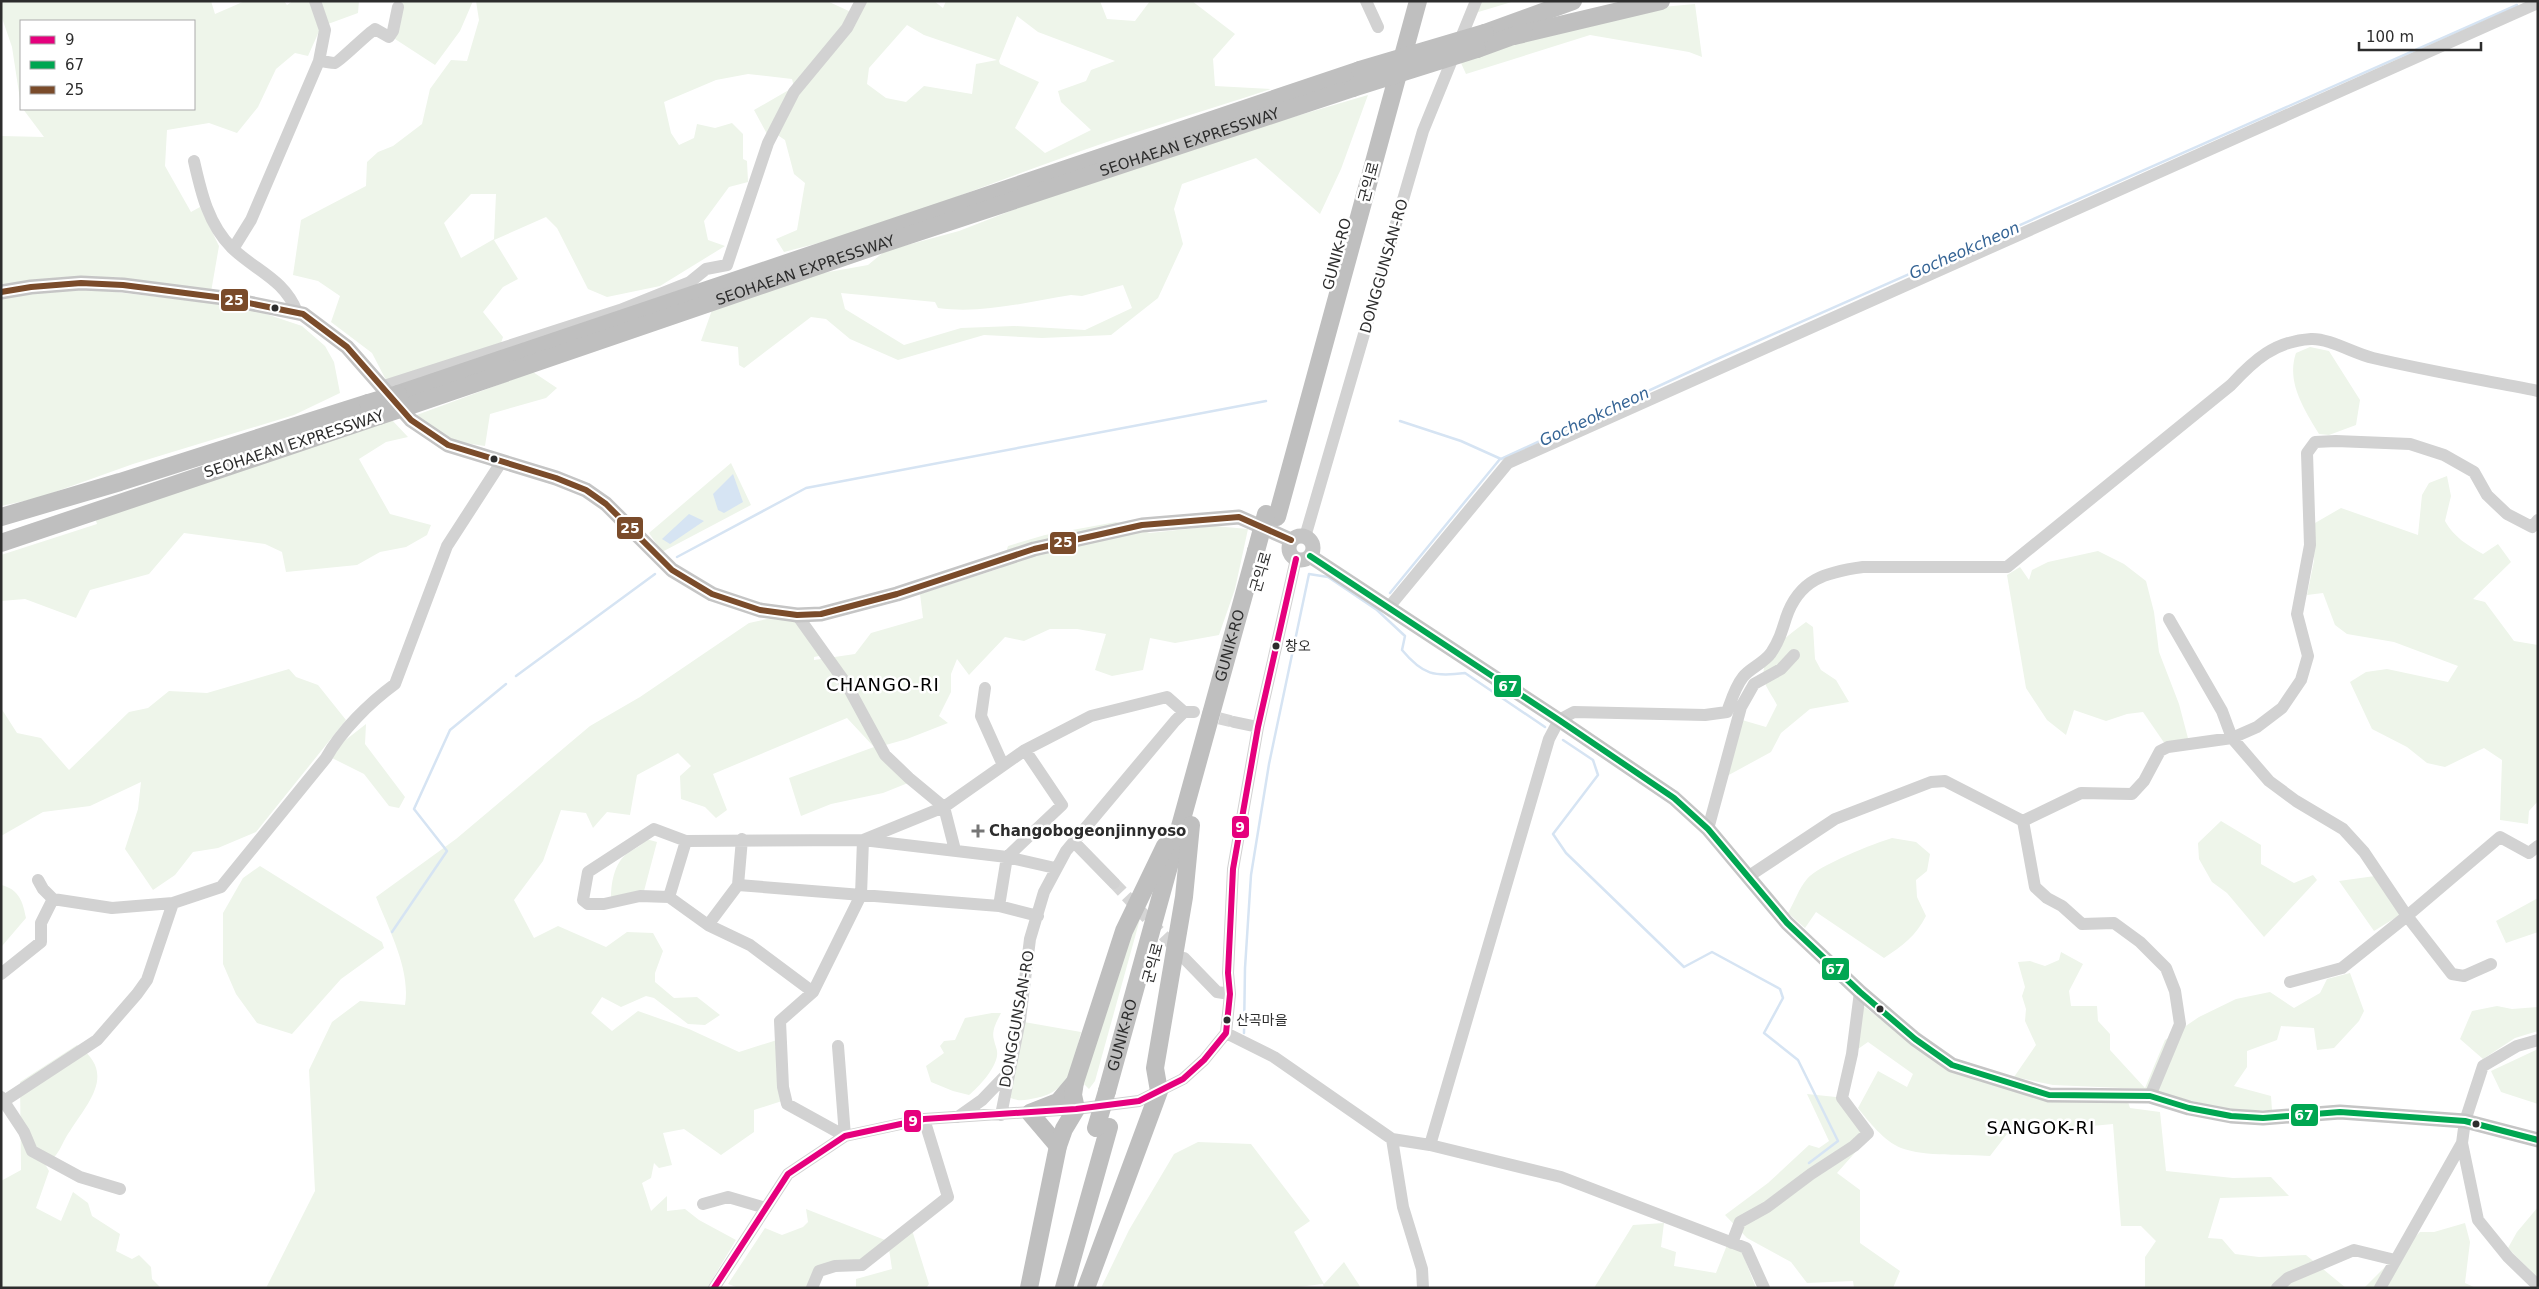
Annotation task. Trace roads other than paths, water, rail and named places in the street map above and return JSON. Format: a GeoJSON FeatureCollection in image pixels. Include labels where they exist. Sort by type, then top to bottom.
{"type":"FeatureCollection","features":[{"type":"Feature","properties":{"kind":"highway","name":"GUNIK-RO"},"geometry":{"type":"LineString","coordinates":[[1051,1288],[1112,1091],[1184,806],[1262,552],[1407,1]]}},
{"type":"Feature","properties":{"kind":"highway","name":"군익로"},"geometry":{"type":"LineString","coordinates":[[1271,516],[1418,1]]}},
{"type":"Feature","properties":{"kind":"highway","name":"SEOHAEAN EXPRESSWAY"},"geometry":{"type":"LineString","coordinates":[[404,400],[704,291],[1360,70],[1485,33],[1573,1]]}},
{"type":"Feature","properties":{"kind":"highway","name":"SEOHAEAN EXPRESSWAY"},"geometry":{"type":"LineString","coordinates":[[1,542],[374,410],[692,310],[1353,88],[1477,49],[1611,1]]}},
{"type":"Feature","properties":{"kind":"highway"},"geometry":{"type":"LineString","coordinates":[[1514,36],[1661,1]]}},
{"type":"Feature","properties":{"kind":"highway","name":"SEOHAEAN EXPRESSWAY"},"geometry":{"type":"LineString","coordinates":[[1,517],[374,410]]}},
{"type":"Feature","properties":{"kind":"highway","name":"군익로"},"geometry":{"type":"LineString","coordinates":[[1112,1091],[1191,825],[1262,552]]}},
{"type":"Feature","properties":{"kind":"highway"},"geometry":{"type":"LineString","coordinates":[[1029,1288],[1058,1146],[1064,1129],[1076,1109],[1075,1082],[1124,931],[1184,806]]}},
{"type":"Feature","properties":{"kind":"highway"},"geometry":{"type":"LineString","coordinates":[[1086,1288],[1159,1091],[1156,1068],[1184,897],[1191,825]]}},
{"type":"Feature","properties":{"kind":"highway"},"geometry":{"type":"LineString","coordinates":[[1058,1146],[1030,1113],[1058,1102],[1075,1082]]}},
{"type":"Feature","properties":{"kind":"highway"},"geometry":{"type":"LineString","coordinates":[[1064,1288],[1102,1127]]}},
{"type":"Feature","properties":{"kind":"main road"},"geometry":{"type":"LineString","coordinates":[[1,292],[31,287],[81,283],[106,284],[224,298],[303,314],[347,347],[411,420],[448,444],[556,478],[586,490],[606,504],[672,570],[712,594],[760,610],[797,615],[820,614],[897,594],[1034,550],[1142,525],[1239,517],[1313,545],[1303,558]]}},
{"type":"Feature","properties":{"kind":"main road"},"geometry":{"type":"LineString","coordinates":[[1298,538],[1289,551],[1389,607],[1674,798],[1708,829],[1787,923],[1860,992],[1916,1039],[1952,1065],[1987,1078],[2049,1095],[2150,1096],[2189,1108],[2231,1116],[2263,1118],[2340,1112],[2465,1121],[2538,1140]]}},
{"type":"Feature","properties":{"kind":"street"},"geometry":{"type":"LineString","coordinates":[[233,249],[251,220],[319,60],[325,30],[315,1]]}},
{"type":"Feature","properties":{"kind":"street"},"geometry":{"type":"LineString","coordinates":[[381,387],[620,310],[690,282],[706,269],[727,265],[768,143],[794,92],[847,28],[861,1]]}},
{"type":"Feature","properties":{"kind":"street"},"geometry":{"type":"LineString","coordinates":[[1366,1],[1378,27]]}},
{"type":"Feature","properties":{"kind":"street","name":"DONGGUNSAN-RO"},"geometry":{"type":"LineString","coordinates":[[1298,538],[1423,131],[1476,1]]}},
{"type":"Feature","properties":{"kind":"street"},"geometry":{"type":"LineString","coordinates":[[1389,607],[1508,463],[2538,3]]}},
{"type":"Feature","properties":{"kind":"street"},"geometry":{"type":"LineString","coordinates":[[319,60],[336,63],[342,60],[350,49],[375,28],[389,36],[393,30],[398,7]]}},
{"type":"Feature","properties":{"kind":"street"},"geometry":{"type":"LineString","coordinates":[[194,161],[204,206],[222,236],[233,249],[263,270],[290,296],[297,312]]}},
{"type":"Feature","properties":{"kind":"street"},"geometry":{"type":"LineString","coordinates":[[1430,1145],[1549,740],[1560,720],[1574,712],[1705,715],[1727,712],[1748,681],[1770,655],[1782,635],[1786,618],[1800,590],[1814,581],[1841,570],[1863,567],[2007,567],[2231,385],[2253,361],[2263,354],[2290,343],[2313,339],[2371,358],[2538,391]]}},
{"type":"Feature","properties":{"kind":"street"},"geometry":{"type":"LineString","coordinates":[[2023,821],[2082,793],[2132,794],[2144,781],[2160,751],[2168,747],[2232,738],[2257,727],[2282,708],[2301,680],[2308,656],[2297,614],[2310,544],[2307,453],[2316,442],[2410,444],[2444,455],[2474,472],[2487,495],[2507,514],[2536,528]]}},
{"type":"Feature","properties":{"kind":"street"},"geometry":{"type":"LineString","coordinates":[[38,880],[43,889],[53,899],[112,908],[173,903],[221,887],[326,758],[334,743],[384,692],[395,684],[447,546],[502,461]]}},
{"type":"Feature","properties":{"kind":"street"},"geometry":{"type":"LineString","coordinates":[[719,1287],[788,1174],[844,1136],[924,1119],[1030,1113],[1139,1101],[1183,1080],[1204,1060],[1226,1033],[1230,994],[1228,973],[1233,869],[1258,727],[1303,558]]}},
{"type":"Feature","properties":{"kind":"street"},"geometry":{"type":"LineString","coordinates":[[797,615],[847,685],[885,755],[944,807],[955,850]]}},
{"type":"Feature","properties":{"kind":"street"},"geometry":{"type":"LineString","coordinates":[[2169,619],[2222,711],[2232,738],[2269,781],[2343,830],[2364,852],[2408,916],[2452,974],[2464,976],[2490,964]]}},
{"type":"Feature","properties":{"kind":"street"},"geometry":{"type":"LineString","coordinates":[[1748,681],[1781,669],[1794,655]]}},
{"type":"Feature","properties":{"kind":"street"},"geometry":{"type":"LineString","coordinates":[[1708,829],[1748,681]]}},
{"type":"Feature","properties":{"kind":"street"},"geometry":{"type":"LineString","coordinates":[[985,688],[981,716],[1003,765]]}},
{"type":"Feature","properties":{"kind":"street","name":"DONGGUNSAN-RO"},"geometry":{"type":"LineString","coordinates":[[1001,1115],[1008,1072],[1020,1020],[1030,939],[1044,892],[1055,868],[1074,842],[1189,712],[1167,698],[1158,700],[1091,716],[1025,750]]}},
{"type":"Feature","properties":{"kind":"street"},"geometry":{"type":"LineString","coordinates":[[1234,722],[1258,727]]}},
{"type":"Feature","properties":{"kind":"street"},"geometry":{"type":"LineString","coordinates":[[863,840],[944,807],[1025,750],[1062,805],[1007,857],[998,906]]}},
{"type":"Feature","properties":{"kind":"street"},"geometry":{"type":"LineString","coordinates":[[1749,876],[1835,819],[1931,782],[1945,781],[2023,821]]}},
{"type":"Feature","properties":{"kind":"street"},"geometry":{"type":"LineString","coordinates":[[2023,821],[2035,887],[2047,898],[2062,906],[2082,924],[2114,923],[2140,942],[2166,968],[2175,991],[2180,1024],[2150,1096]]}},
{"type":"Feature","properties":{"kind":"street"},"geometry":{"type":"LineString","coordinates":[[813,992],[750,945],[708,925],[669,897],[640,896],[604,904],[588,904],[583,900],[588,872],[654,829],[686,841],[742,839],[863,840],[1007,857],[1055,868]]}},
{"type":"Feature","properties":{"kind":"street"},"geometry":{"type":"LineString","coordinates":[[2290,982],[2342,968],[2408,916],[2500,837],[2529,853],[2538,846]]}},
{"type":"Feature","properties":{"kind":"street"},"geometry":{"type":"LineString","coordinates":[[708,925],[738,885],[742,839]]}},
{"type":"Feature","properties":{"kind":"street"},"geometry":{"type":"LineString","coordinates":[[844,1136],[786,1104],[783,1087],[780,1021],[813,992],[860,895],[863,840]]}},
{"type":"Feature","properties":{"kind":"street"},"geometry":{"type":"LineString","coordinates":[[669,897],[686,841]]}},
{"type":"Feature","properties":{"kind":"street"},"geometry":{"type":"LineString","coordinates":[[1074,842],[1114,883]]}},
{"type":"Feature","properties":{"kind":"street"},"geometry":{"type":"LineString","coordinates":[[738,885],[998,906],[1038,916]]}},
{"type":"Feature","properties":{"kind":"street"},"geometry":{"type":"LineString","coordinates":[[1,974],[41,942],[41,923],[53,899]]}},
{"type":"Feature","properties":{"kind":"street"},"geometry":{"type":"LineString","coordinates":[[120,1189],[80,1177],[32,1152],[24,1132],[3,1100],[97,1040],[137,994],[147,980],[173,903]]}},
{"type":"Feature","properties":{"kind":"street"},"geometry":{"type":"LineString","coordinates":[[1184,958],[1217,992],[1230,994]]}},
{"type":"Feature","properties":{"kind":"street"},"geometry":{"type":"LineString","coordinates":[[1732,1242],[1740,1222],[1767,1207],[1811,1174],[1854,1146],[1868,1133],[1842,1098],[1852,1054],[1860,992]]}},
{"type":"Feature","properties":{"kind":"street"},"geometry":{"type":"LineString","coordinates":[[1226,1033],[1274,1057],[1392,1139],[1430,1145],[1561,1177],[1746,1248],[1764,1288]]}},
{"type":"Feature","properties":{"kind":"street"},"geometry":{"type":"LineString","coordinates":[[2538,1040],[2517,1046],[2483,1066],[2465,1121],[2462,1143],[2478,1220],[2508,1257],[2538,1286]]}},
{"type":"Feature","properties":{"kind":"street"},"geometry":{"type":"LineString","coordinates":[[838,1046],[844,1136]]}},
{"type":"Feature","properties":{"kind":"street"},"geometry":{"type":"LineString","coordinates":[[958,1118],[982,1100],[1008,1072]]}},
{"type":"Feature","properties":{"kind":"street"},"geometry":{"type":"LineString","coordinates":[[812,1288],[819,1271],[835,1266],[862,1265],[948,1197],[924,1119]]}},
{"type":"Feature","properties":{"kind":"street"},"geometry":{"type":"LineString","coordinates":[[1392,1139],[1403,1208],[1422,1269],[1422,1288]]}},
{"type":"Feature","properties":{"kind":"street"},"geometry":{"type":"LineString","coordinates":[[2380,1288],[2462,1143]]}},
{"type":"Feature","properties":{"kind":"street"},"geometry":{"type":"LineString","coordinates":[[703,1204],[728,1196],[766,1208]]}},
{"type":"Feature","properties":{"kind":"street"},"geometry":{"type":"LineString","coordinates":[[2277,1288],[2288,1278],[2354,1250],[2395,1260]]}},
{"type":"Feature","properties":{"kind":"water"},"geometry":{"type":"Polygon","coordinates":[[[733,474],[743,502],[724,513],[718,510],[713,494],[733,474]]]}},
{"type":"Feature","properties":{"kind":"water"},"geometry":{"type":"Polygon","coordinates":[[[689,514],[704,521],[670,544],[662,539],[689,514]]]}},
{"type":"Feature","properties":{"kind":"waterway","name":"Gocheokcheon"},"geometry":{"type":"LineString","coordinates":[[1400,421],[1461,441],[1501,459],[1715,360],[2517,5]]}},
{"type":"Feature","properties":{"kind":"waterway"},"geometry":{"type":"LineString","coordinates":[[677,557],[806,488],[1266,401]]}},
{"type":"Feature","properties":{"kind":"waterway"},"geometry":{"type":"LineString","coordinates":[[1390,593],[1500,459]]}},
{"type":"Feature","properties":{"kind":"waterway"},"geometry":{"type":"LineString","coordinates":[[516,676],[655,574]]}},
{"type":"Feature","properties":{"kind":"waterway"},"geometry":{"type":"LineString","coordinates":[[1244,1033],[1245,968],[1251,875],[1269,764],[1309,574],[1328,577],[1377,610],[1405,636],[1402,650],[1416,665],[1437,674],[1465,673],[1545,727]]}},
{"type":"Feature","properties":{"kind":"waterway"},"geometry":{"type":"LineString","coordinates":[[392,932],[447,851],[414,809],[450,730],[506,684]]}},
{"type":"Feature","properties":{"kind":"waterway"},"geometry":{"type":"LineString","coordinates":[[1563,740],[1593,760],[1598,775],[1553,834],[1566,853],[1684,967],[1712,952],[1780,989],[1783,998],[1764,1033],[1798,1060],[1838,1141],[1809,1163]]}},
{"type":"Feature","properties":{"kind":"tunnel"},"geometry":{"type":"LineString","coordinates":[[1202,714],[1234,722]]}},
{"type":"Feature","properties":{"kind":"tunnel"},"geometry":{"type":"LineString","coordinates":[[1114,883],[1179,952]]}},
{"type":"Feature","properties":{"kind":"place","name":"창오"},"geometry":{"type":"Point","coordinates":[1276,646]}},
{"type":"Feature","properties":{"kind":"place","name":"Changobogeonjinnyoso"},"geometry":{"type":"Point","coordinates":[978,831]}},
{"type":"Feature","properties":{"kind":"place","name":"산곡마을"},"geometry":{"type":"Point","coordinates":[1227,1020]}},
{"type":"Feature","properties":{"kind":"district","name":"CHANGO-RI"},"geometry":{"type":"Point","coordinates":[883,685]}},
{"type":"Feature","properties":{"kind":"district","name":"SANGOK-RI"},"geometry":{"type":"Point","coordinates":[2041,1128]}}]}
